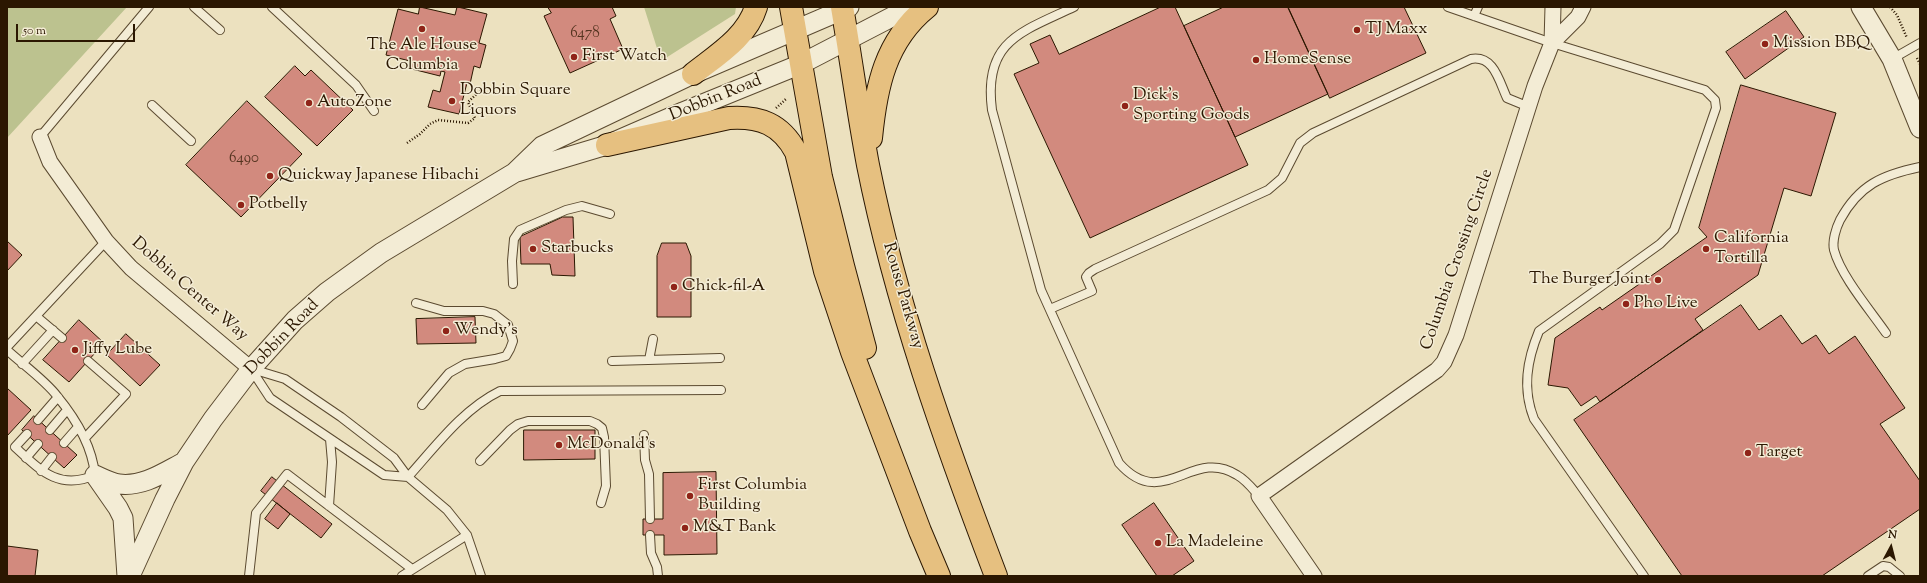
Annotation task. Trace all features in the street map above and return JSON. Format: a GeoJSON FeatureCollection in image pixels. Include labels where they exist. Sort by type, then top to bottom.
{"type":"FeatureCollection","features":[{"type":"Feature","properties":{"kind":"main road"},"geometry":{"type":"LineString","coordinates":[[693,74],[735,40],[746,28],[756,7]]}},
{"type":"Feature","properties":{"kind":"main road"},"geometry":{"type":"LineString","coordinates":[[791,7],[821,177],[843,266],[865,348],[890,429],[943,576]]}},
{"type":"Feature","properties":{"kind":"main road"},"geometry":{"type":"LineString","coordinates":[[868,165],[874,110],[888,56],[901,33],[913,18],[927,7]]}},
{"type":"Feature","properties":{"kind":"main road","name":"Rouse Parkway"},"geometry":{"type":"LineString","coordinates":[[844,8],[847,40],[868,165],[889,254],[937,413],[996,576]]}},
{"type":"Feature","properties":{"kind":"main road"},"geometry":{"type":"LineString","coordinates":[[607,145],[729,118],[744,117],[769,122],[790,140],[796,152],[825,271],[852,352],[920,531],[939,576]]}},
{"type":"Feature","properties":{"kind":"street","name":"Dobbin Road"},"geometry":{"type":"LineString","coordinates":[[514,173],[607,145],[801,64],[911,7]]}},
{"type":"Feature","properties":{"kind":"street","name":"Columbia Crossing Circle"},"geometry":{"type":"LineString","coordinates":[[1259,496],[1437,370],[1444,362],[1456,335],[1528,107],[1552,44],[1553,7]]}},
{"type":"Feature","properties":{"kind":"street","name":"Columbia Crossing Circle"},"geometry":{"type":"LineString","coordinates":[[1552,44],[1578,17],[1583,7]]}},
{"type":"Feature","properties":{"kind":"street"},"geometry":{"type":"LineString","coordinates":[[1861,7],[1892,58],[1920,128]]}},
{"type":"Feature","properties":{"kind":"street","name":"Dobbin Road"},"geometry":{"type":"LineString","coordinates":[[130,576],[164,499],[184,462],[212,419],[251,368],[296,320],[353,273],[394,245],[514,173],[542,146],[693,74],[844,8]]}},
{"type":"Feature","properties":{"kind":"street","name":"Dobbin Center Way"},"geometry":{"type":"LineString","coordinates":[[40,137],[50,162],[106,241],[131,268],[251,368]]}},
{"type":"Feature","properties":{"kind":"street"},"geometry":{"type":"LineString","coordinates":[[95,475],[117,484],[131,484],[146,481],[184,462]]}},
{"type":"Feature","properties":{"kind":"street"},"geometry":{"type":"LineString","coordinates":[[95,475],[118,508],[123,518],[125,528],[127,576]]}},
{"type":"Feature","properties":{"kind":"street"},"geometry":{"type":"LineString","coordinates":[[1259,496],[1314,576]]}},
{"type":"Feature","properties":{"kind":"lane"},"geometry":{"type":"LineString","coordinates":[[40,137],[149,7]]}},
{"type":"Feature","properties":{"kind":"lane"},"geometry":{"type":"LineString","coordinates":[[194,7],[220,30]]}},
{"type":"Feature","properties":{"kind":"lane"},"geometry":{"type":"LineString","coordinates":[[272,7],[356,85],[374,111]]}},
{"type":"Feature","properties":{"kind":"lane"},"geometry":{"type":"LineString","coordinates":[[1074,7],[1026,29],[1013,38],[1003,48],[994,62],[990,84],[992,110],[1041,290],[1119,463],[1127,471],[1136,478],[1147,482],[1158,483],[1170,480],[1196,469],[1216,467],[1238,475],[1259,496]]}},
{"type":"Feature","properties":{"kind":"lane"},"geometry":{"type":"LineString","coordinates":[[1448,7],[1552,44],[1705,90],[1715,100],[1716,108],[1674,230],[1660,244],[1540,331],[1532,348],[1528,372],[1526,386],[1528,404],[1534,419],[1644,576]]}},
{"type":"Feature","properties":{"kind":"lane"},"geometry":{"type":"LineString","coordinates":[[1474,16],[1478,7]]}},
{"type":"Feature","properties":{"kind":"lane"},"geometry":{"type":"LineString","coordinates":[[1892,58],[1920,43]]}},
{"type":"Feature","properties":{"kind":"lane"},"geometry":{"type":"LineString","coordinates":[[1050,309],[1092,291],[1086,278],[1089,273],[1095,269],[1268,190],[1282,178],[1300,143],[1313,133],[1471,60],[1477,58],[1488,62],[1494,68],[1507,98],[1528,107]]}},
{"type":"Feature","properties":{"kind":"lane"},"geometry":{"type":"LineString","coordinates":[[152,105],[191,141]]}},
{"type":"Feature","properties":{"kind":"lane"},"geometry":{"type":"LineString","coordinates":[[1886,333],[1840,266],[1833,248],[1836,228],[1849,204],[1870,184],[1898,172],[1920,167]]}},
{"type":"Feature","properties":{"kind":"lane"},"geometry":{"type":"LineString","coordinates":[[512,284],[514,239],[520,230],[566,210],[582,206],[610,214]]}},
{"type":"Feature","properties":{"kind":"lane"},"geometry":{"type":"LineString","coordinates":[[26,434],[14,447],[41,471],[56,480],[82,481],[95,475],[94,462],[85,438],[58,397],[7,348],[106,241]]}},
{"type":"Feature","properties":{"kind":"lane"},"geometry":{"type":"LineString","coordinates":[[416,303],[444,311],[483,311],[494,314],[508,325],[513,341],[506,356],[465,364],[450,373],[422,405]]}},
{"type":"Feature","properties":{"kind":"lane"},"geometry":{"type":"LineString","coordinates":[[36,316],[62,338]]}},
{"type":"Feature","properties":{"kind":"lane"},"geometry":{"type":"LineString","coordinates":[[22,364],[53,330]]}},
{"type":"Feature","properties":{"kind":"lane"},"geometry":{"type":"LineString","coordinates":[[649,360],[653,339]]}},
{"type":"Feature","properties":{"kind":"lane"},"geometry":{"type":"LineString","coordinates":[[612,361],[720,358]]}},
{"type":"Feature","properties":{"kind":"lane"},"geometry":{"type":"LineString","coordinates":[[85,438],[126,394],[88,361]]}},
{"type":"Feature","properties":{"kind":"lane"},"geometry":{"type":"LineString","coordinates":[[251,368],[270,398],[384,475],[408,478]]}},
{"type":"Feature","properties":{"kind":"lane"},"geometry":{"type":"LineString","coordinates":[[251,368],[285,379],[341,417],[394,458],[408,478],[447,510],[467,535],[481,576]]}},
{"type":"Feature","properties":{"kind":"lane"},"geometry":{"type":"LineString","coordinates":[[408,478],[450,431],[478,403],[500,391],[721,390]]}},
{"type":"Feature","properties":{"kind":"lane"},"geometry":{"type":"LineString","coordinates":[[38,420],[58,397]]}},
{"type":"Feature","properties":{"kind":"lane"},"geometry":{"type":"LineString","coordinates":[[50,430],[67,410]]}},
{"type":"Feature","properties":{"kind":"lane"},"geometry":{"type":"LineString","coordinates":[[480,461],[518,424],[528,421],[590,421],[598,424],[602,428],[604,437],[606,486],[601,503]]}},
{"type":"Feature","properties":{"kind":"lane"},"geometry":{"type":"LineString","coordinates":[[64,443],[78,427]]}},
{"type":"Feature","properties":{"kind":"lane"},"geometry":{"type":"LineString","coordinates":[[644,435],[645,460],[649,474],[650,519]]}},
{"type":"Feature","properties":{"kind":"lane"},"geometry":{"type":"LineString","coordinates":[[329,506],[332,462],[330,439]]}},
{"type":"Feature","properties":{"kind":"lane"},"geometry":{"type":"LineString","coordinates":[[26,458],[38,444]]}},
{"type":"Feature","properties":{"kind":"lane"},"geometry":{"type":"LineString","coordinates":[[41,471],[52,457]]}},
{"type":"Feature","properties":{"kind":"lane"},"geometry":{"type":"LineString","coordinates":[[249,576],[256,513],[287,474],[412,569]]}},
{"type":"Feature","properties":{"kind":"lane"},"geometry":{"type":"LineString","coordinates":[[402,576],[467,535]]}},
{"type":"Feature","properties":{"kind":"lane"},"geometry":{"type":"LineString","coordinates":[[650,535],[651,553],[657,567],[658,576]]}},
{"type":"Feature","properties":{"kind":"lane"},"geometry":{"type":"LineString","coordinates":[[1868,576],[1883,566],[1889,567],[1900,576]]}},
{"type":"Feature","properties":{"kind":"path"},"geometry":{"type":"LineString","coordinates":[[1890,7],[1900,22]]}},
{"type":"Feature","properties":{"kind":"path"},"geometry":{"type":"LineString","coordinates":[[407,143],[420,134],[430,124],[438,120],[468,123],[476,118],[468,102],[481,90]]}},
{"type":"Feature","properties":{"kind":"path"},"geometry":{"type":"LineString","coordinates":[[772,111],[786,99]]}},
{"type":"Feature","properties":{"kind":"green space"},"geometry":{"type":"Polygon","coordinates":[[[7,7],[127,7],[7,138],[7,7]]]}},
{"type":"Feature","properties":{"kind":"green space"},"geometry":{"type":"Polygon","coordinates":[[[644,7],[736,7],[735,14],[661,61],[644,7]]]}},
{"type":"Feature","properties":{"kind":"building"},"geometry":{"type":"Polygon","coordinates":[[[420,7],[455,15],[457,7],[487,14],[479,43],[486,45],[480,68],[474,66],[470,84],[467,83],[459,114],[428,107],[433,90],[440,92],[445,72],[441,71],[440,76],[408,68],[410,61],[386,55],[398,9],[418,14],[420,7]]]}},
{"type":"Feature","properties":{"kind":"building"},"geometry":{"type":"Polygon","coordinates":[[[548,7],[612,7],[616,16],[610,19],[623,49],[570,73],[544,16],[551,13],[548,7]]]}},
{"type":"Feature","properties":{"kind":"building","name":"Dick's Sporting Goods"},"geometry":{"type":"Polygon","coordinates":[[[1161,7],[1175,7],[1248,165],[1090,238],[1014,74],[1039,63],[1030,44],[1050,35],[1059,54],[1161,7]]]}},
{"type":"Feature","properties":{"kind":"building","name":"HomeSense"},"geometry":{"type":"Polygon","coordinates":[[[1224,7],[1288,7],[1328,94],[1235,137],[1184,26],[1224,7]]]}},
{"type":"Feature","properties":{"kind":"building","name":"TJ Maxx"},"geometry":{"type":"Polygon","coordinates":[[[1288,7],[1404,7],[1426,53],[1330,98],[1288,7]]]}},
{"type":"Feature","properties":{"kind":"building","name":"Mission BBQ"},"geometry":{"type":"Polygon","coordinates":[[[1786,11],[1804,37],[1745,79],[1726,52],[1786,11]]]}},
{"type":"Feature","properties":{"kind":"building","name":"AutoZone"},"geometry":{"type":"Polygon","coordinates":[[[295,66],[305,76],[311,70],[353,110],[317,146],[265,97],[295,66]]]}},
{"type":"Feature","properties":{"kind":"building"},"geometry":{"type":"Polygon","coordinates":[[[1741,85],[1836,113],[1811,196],[1784,188],[1758,275],[1695,319],[1703,330],[1600,402],[1596,396],[1581,406],[1568,388],[1548,385],[1555,338],[1600,307],[1602,310],[1707,237],[1699,228],[1741,85]]]}},
{"type":"Feature","properties":{"kind":"building"},"geometry":{"type":"Polygon","coordinates":[[[247,101],[302,154],[241,217],[186,165],[247,101]]]}},
{"type":"Feature","properties":{"kind":"building"},"geometry":{"type":"Polygon","coordinates":[[[563,217],[573,217],[575,276],[552,275],[550,264],[521,264],[520,237],[563,217]]]}},
{"type":"Feature","properties":{"kind":"building"},"geometry":{"type":"Polygon","coordinates":[[[7,241],[22,255],[7,271],[7,241]]]}},
{"type":"Feature","properties":{"kind":"building","name":"Chick-fil-A"},"geometry":{"type":"Polygon","coordinates":[[[662,243],[686,243],[691,256],[691,317],[657,317],[657,256],[662,243]]]}},
{"type":"Feature","properties":{"kind":"building","name":"Target"},"geometry":{"type":"Polygon","coordinates":[[[1741,305],[1759,330],[1781,315],[1802,344],[1816,335],[1829,354],[1855,336],[1905,408],[1880,424],[1920,481],[1920,509],[1822,576],[1682,576],[1574,420],[1741,305]]]}},
{"type":"Feature","properties":{"kind":"building","name":"Wendy's"},"geometry":{"type":"Polygon","coordinates":[[[475,317],[476,343],[417,344],[416,319],[475,317]]]}},
{"type":"Feature","properties":{"kind":"building","name":"Jiffy Lube"},"geometry":{"type":"Polygon","coordinates":[[[79,320],[104,343],[69,382],[43,360],[79,320]]]}},
{"type":"Feature","properties":{"kind":"building"},"geometry":{"type":"Polygon","coordinates":[[[126,334],[160,365],[140,386],[107,355],[126,334]]]}},
{"type":"Feature","properties":{"kind":"building"},"geometry":{"type":"Polygon","coordinates":[[[7,388],[31,410],[7,436],[7,388]]]}},
{"type":"Feature","properties":{"kind":"building"},"geometry":{"type":"Polygon","coordinates":[[[34,416],[77,455],[64,468],[22,430],[34,416]]]}},
{"type":"Feature","properties":{"kind":"building","name":"McDonald's"},"geometry":{"type":"Polygon","coordinates":[[[524,430],[595,430],[595,459],[524,460],[524,430]]]}},
{"type":"Feature","properties":{"kind":"building","name":"First Columbia Building"},"geometry":{"type":"Polygon","coordinates":[[[716,472],[717,554],[664,555],[664,535],[643,535],[643,519],[663,519],[663,473],[716,472]]]}},
{"type":"Feature","properties":{"kind":"building"},"geometry":{"type":"Polygon","coordinates":[[[272,477],[332,524],[321,538],[261,491],[272,477]]]}},
{"type":"Feature","properties":{"kind":"building"},"geometry":{"type":"Polygon","coordinates":[[[277,503],[290,514],[278,529],[265,519],[277,503]]]}},
{"type":"Feature","properties":{"kind":"building","name":"La Madeleine"},"geometry":{"type":"Polygon","coordinates":[[[1154,503],[1194,561],[1172,576],[1157,576],[1122,525],[1154,503]]]}},
{"type":"Feature","properties":{"kind":"building"},"geometry":{"type":"Polygon","coordinates":[[[7,546],[38,550],[35,576],[7,576],[7,546]]]}},
{"type":"Feature","properties":{"kind":"place","name":"The Ale House Columbia"},"geometry":{"type":"Point","coordinates":[422,29]}},
{"type":"Feature","properties":{"kind":"place","name":"TJ Maxx"},"geometry":{"type":"Point","coordinates":[1357,30]}},
{"type":"Feature","properties":{"kind":"place","name":"Mission BBQ"},"geometry":{"type":"Point","coordinates":[1765,44]}},
{"type":"Feature","properties":{"kind":"place","name":"First Watch"},"geometry":{"type":"Point","coordinates":[574,57]}},
{"type":"Feature","properties":{"kind":"place","name":"HomeSense"},"geometry":{"type":"Point","coordinates":[1256,60]}},
{"type":"Feature","properties":{"kind":"place","name":"Dobbin Square Liquors"},"geometry":{"type":"Point","coordinates":[452,101]}},
{"type":"Feature","properties":{"kind":"place","name":"AutoZone"},"geometry":{"type":"Point","coordinates":[309,103]}},
{"type":"Feature","properties":{"kind":"place","name":"Dick's Sporting Goods"},"geometry":{"type":"Point","coordinates":[1125,106]}},
{"type":"Feature","properties":{"kind":"place","name":"Quickway Japanese Hibachi"},"geometry":{"type":"Point","coordinates":[270,176]}},
{"type":"Feature","properties":{"kind":"place","name":"Potbelly"},"geometry":{"type":"Point","coordinates":[241,205]}},
{"type":"Feature","properties":{"kind":"place","name":"Starbucks"},"geometry":{"type":"Point","coordinates":[533,249]}},
{"type":"Feature","properties":{"kind":"place","name":"California Tortilla"},"geometry":{"type":"Point","coordinates":[1706,249]}},
{"type":"Feature","properties":{"kind":"place","name":"The Burger Joint"},"geometry":{"type":"Point","coordinates":[1658,280]}},
{"type":"Feature","properties":{"kind":"place","name":"Chick-fil-A"},"geometry":{"type":"Point","coordinates":[674,287]}},
{"type":"Feature","properties":{"kind":"place","name":"Pho Live"},"geometry":{"type":"Point","coordinates":[1626,304]}},
{"type":"Feature","properties":{"kind":"place","name":"Wendy's"},"geometry":{"type":"Point","coordinates":[446,331]}},
{"type":"Feature","properties":{"kind":"place","name":"Jiffy Lube"},"geometry":{"type":"Point","coordinates":[75,350]}},
{"type":"Feature","properties":{"kind":"place","name":"McDonald's"},"geometry":{"type":"Point","coordinates":[559,445]}},
{"type":"Feature","properties":{"kind":"place","name":"Target"},"geometry":{"type":"Point","coordinates":[1748,453]}},
{"type":"Feature","properties":{"kind":"place","name":"First Columbia Building"},"geometry":{"type":"Point","coordinates":[690,496]}},
{"type":"Feature","properties":{"kind":"place","name":"M&T Bank"},"geometry":{"type":"Point","coordinates":[685,528]}},
{"type":"Feature","properties":{"kind":"place","name":"La Madeleine"},"geometry":{"type":"Point","coordinates":[1158,543]}}]}
